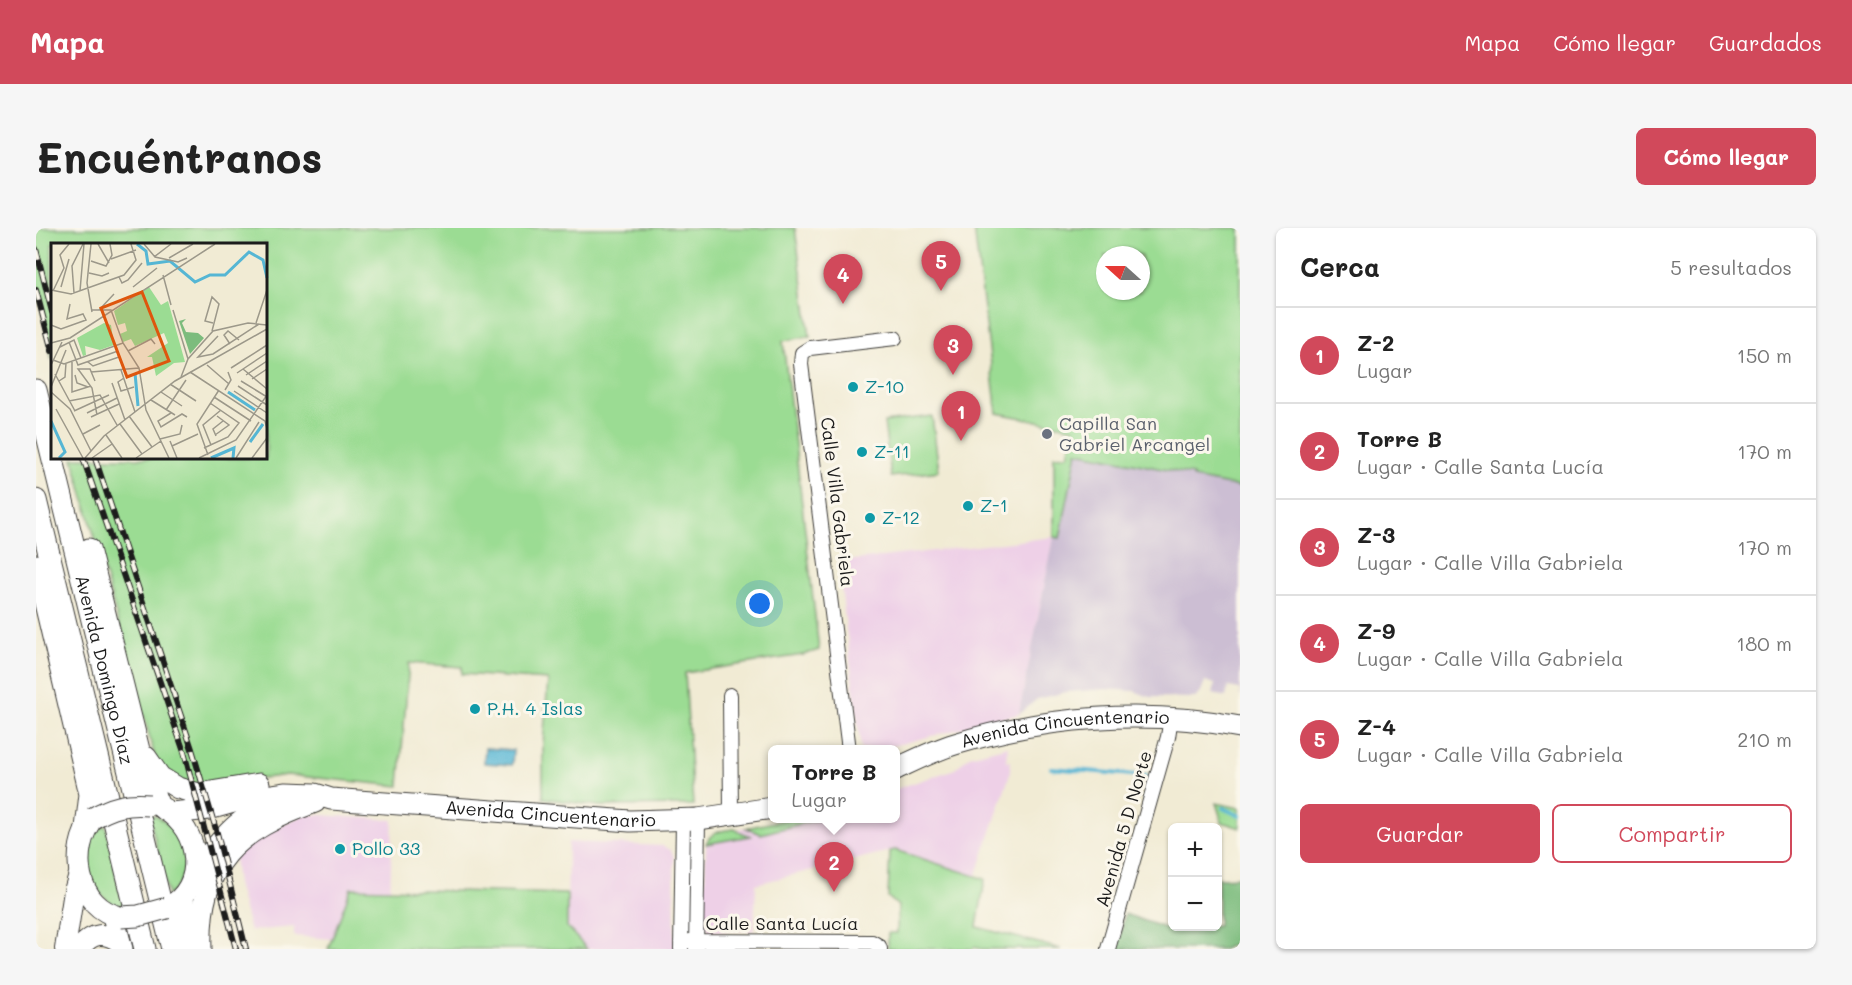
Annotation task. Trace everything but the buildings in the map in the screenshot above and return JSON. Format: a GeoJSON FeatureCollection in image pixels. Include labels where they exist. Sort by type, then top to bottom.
{"type":"FeatureCollection","features":[{"type":"Feature","properties":{"kind":"main road"},"geometry":{"type":"LineString","coordinates":[[36,380],[51,418]]}},
{"type":"Feature","properties":{"kind":"main road","name":"Avenida Domingo Díaz"},"geometry":{"type":"LineString","coordinates":[[36,390],[51,452]]}},
{"type":"Feature","properties":{"kind":"main road","name":"Avenida Domingo Díaz"},"geometry":{"type":"LineString","coordinates":[[53,459],[172,949]]}},
{"type":"Feature","properties":{"kind":"main road"},"geometry":{"type":"LineString","coordinates":[[64,459],[138,738],[144,770],[160,808]]}},
{"type":"Feature","properties":{"kind":"main road","name":"Avenida Domingo Díaz"},"geometry":{"type":"LineString","coordinates":[[36,500],[145,949]]}},
{"type":"Feature","properties":{"kind":"main road"},"geometry":{"type":"LineString","coordinates":[[36,565],[90,794],[90,823],[79,846],[77,860],[79,874],[91,898],[113,915],[121,945]]}},
{"type":"Feature","properties":{"kind":"main road","name":"Avenida Cincuentenario"},"geometry":{"type":"LineString","coordinates":[[900,767],[953,744],[1020,727],[1088,718],[1171,717],[1240,727]]}},
{"type":"Feature","properties":{"kind":"main road"},"geometry":{"type":"LineString","coordinates":[[138,738],[149,763],[160,777],[178,788],[199,794],[247,784],[266,784],[320,798]]}},
{"type":"Feature","properties":{"kind":"main road","name":"Avenida Cincuentenario"},"geometry":{"type":"LineString","coordinates":[[160,808],[209,809],[269,794],[630,821],[690,819],[768,809]]}},
{"type":"Feature","properties":{"kind":"main road"},"geometry":{"type":"LineString","coordinates":[[201,949],[201,914],[207,889],[226,855],[257,828],[320,798]]}},
{"type":"Feature","properties":{"kind":"main road","name":"Avenida Cincuentenario"},"geometry":{"type":"LineString","coordinates":[[195,872],[222,839],[253,813],[277,804],[320,798]]}},
{"type":"Feature","properties":{"kind":"main road"},"geometry":{"type":"LineString","coordinates":[[71,948],[87,930],[113,915],[138,916],[175,902],[192,883],[195,872],[192,839],[183,825],[160,808],[134,804],[120,806],[106,811],[90,823]]}},
{"type":"Feature","properties":{"kind":"main road"},"geometry":{"type":"LineString","coordinates":[[71,948],[74,891],[79,874]]}},
{"type":"Feature","properties":{"kind":"main road"},"geometry":{"type":"LineString","coordinates":[[175,902],[185,923],[192,949]]}},
{"type":"Feature","properties":{"kind":"main road"},"geometry":{"type":"LineString","coordinates":[[71,948],[100,934],[108,935],[121,945]]}},
{"type":"Feature","properties":{"kind":"street","name":"Calle Villa Gabriela"},"geometry":{"type":"LineString","coordinates":[[848,745],[801,364],[802,353],[810,348],[895,338]]}},
{"type":"Feature","properties":{"kind":"street"},"geometry":{"type":"LineString","coordinates":[[730,695],[731,814]]}},
{"type":"Feature","properties":{"kind":"street","name":"Avenida 5 D Norte"},"geometry":{"type":"LineString","coordinates":[[1108,949],[1168,737],[1171,717]]}},
{"type":"Feature","properties":{"kind":"street"},"geometry":{"type":"LineString","coordinates":[[681,945],[690,819]]}},
{"type":"Feature","properties":{"kind":"street"},"geometry":{"type":"LineString","coordinates":[[690,819],[696,945]]}},
{"type":"Feature","properties":{"kind":"street","name":"Calle Santa Lucía"},"geometry":{"type":"LineString","coordinates":[[681,945],[872,942],[880,949]]}},
{"type":"Feature","properties":{"kind":"shaded area"},"geometry":{"type":"Polygon","coordinates":[[[1077,452],[1193,475],[1193,478],[1240,487],[1240,699],[1239,689],[1228,687],[1226,697],[1213,694],[1215,684],[1205,681],[1200,694],[1195,698],[1150,697],[1134,691],[1106,689],[1066,692],[1037,699],[1019,714],[1054,537],[1060,538],[1077,452]]]}},
{"type":"Feature","properties":{"kind":"shaded area"},"geometry":{"type":"Polygon","coordinates":[[[1054,537],[1019,714],[896,745],[861,745],[838,562],[1054,537]]]}},
{"type":"Feature","properties":{"kind":"shaded area"},"geometry":{"type":"Polygon","coordinates":[[[1008,746],[1006,761],[1011,761],[1009,777],[976,877],[894,850],[756,884],[754,931],[710,931],[704,924],[706,844],[709,837],[717,832],[772,823],[900,823],[900,788],[955,769],[969,756],[1008,746]]]}},
{"type":"Feature","properties":{"kind":"shaded area"},"geometry":{"type":"Polygon","coordinates":[[[305,814],[393,820],[390,890],[351,888],[333,939],[294,936],[294,927],[250,931],[237,884],[234,857],[257,838],[305,814]]]}},
{"type":"Feature","properties":{"kind":"shaded area"},"geometry":{"type":"Polygon","coordinates":[[[568,842],[663,846],[671,850],[674,858],[675,949],[587,949],[567,927],[568,842]]]}},
{"type":"Feature","properties":{"kind":"green space"},"geometry":{"type":"Polygon","coordinates":[[[36,228],[795,228],[810,336],[783,341],[819,650],[803,655],[685,673],[693,805],[599,806],[543,798],[543,745],[548,680],[462,674],[462,667],[409,663],[399,786],[287,775],[192,788],[158,768],[73,459],[267,459],[267,243],[51,243],[51,355],[36,283],[36,228]]]}},
{"type":"Feature","properties":{"kind":"green space"},"geometry":{"type":"Polygon","coordinates":[[[974,228],[1240,228],[1240,487],[1193,478],[1193,475],[1077,452],[1060,538],[1054,537],[1054,456],[1068,455],[1074,428],[997,413],[974,228]]]}},
{"type":"Feature","properties":{"kind":"green space"},"geometry":{"type":"Polygon","coordinates":[[[932,416],[939,471],[891,477],[884,422],[932,416]]]}},
{"type":"Feature","properties":{"kind":"green space"},"geometry":{"type":"Polygon","coordinates":[[[1216,803],[1240,808],[1240,828],[1222,822],[1216,803]]]}},
{"type":"Feature","properties":{"kind":"green space"},"geometry":{"type":"Polygon","coordinates":[[[149,815],[162,819],[178,837],[182,846],[183,873],[175,889],[168,896],[149,815]]]}},
{"type":"Feature","properties":{"kind":"green space"},"geometry":{"type":"Polygon","coordinates":[[[770,823],[804,823],[761,834],[746,828],[770,823]]]}},
{"type":"Feature","properties":{"kind":"green space"},"geometry":{"type":"Polygon","coordinates":[[[106,826],[124,907],[112,903],[102,895],[94,885],[89,872],[87,860],[89,847],[94,835],[106,826]]]}},
{"type":"Feature","properties":{"kind":"green space"},"geometry":{"type":"Polygon","coordinates":[[[734,829],[750,836],[706,844],[714,834],[734,829]]]}},
{"type":"Feature","properties":{"kind":"green space"},"geometry":{"type":"Polygon","coordinates":[[[895,850],[985,879],[977,927],[1061,949],[982,949],[974,947],[973,949],[888,949],[888,933],[897,933],[898,906],[888,897],[890,851],[895,850]]]}},
{"type":"Feature","properties":{"kind":"green space"},"geometry":{"type":"Polygon","coordinates":[[[1240,877],[1240,942],[1223,949],[1117,949],[1125,914],[1168,931],[1222,931],[1222,878],[1240,877]]]}},
{"type":"Feature","properties":{"kind":"green space"},"geometry":{"type":"Polygon","coordinates":[[[351,888],[567,894],[567,927],[587,949],[328,949],[351,888]]]}},
{"type":"Feature","properties":{"kind":"water"},"geometry":{"type":"Polygon","coordinates":[[[485,748],[513,750],[512,765],[484,763],[485,748]]]}},
{"type":"Feature","properties":{"kind":"waterway"},"geometry":{"type":"LineString","coordinates":[[1051,768],[1146,776]]}},
{"type":"Feature","properties":{"kind":"waterway"},"geometry":{"type":"LineString","coordinates":[[1223,808],[1240,816]]}},
{"type":"Feature","properties":{"kind":"railway"},"geometry":{"type":"LineString","coordinates":[[36,249],[51,308]]}},
{"type":"Feature","properties":{"kind":"railway"},"geometry":{"type":"LineString","coordinates":[[36,290],[51,347]]}},
{"type":"Feature","properties":{"kind":"railway"},"geometry":{"type":"LineString","coordinates":[[83,459],[184,752],[236,949]]}},
{"type":"Feature","properties":{"kind":"railway"},"geometry":{"type":"LineString","coordinates":[[95,459],[192,749],[217,833],[246,949]]}},
{"type":"Feature","properties":{"kind":"place","name":"Z-4"},"geometry":{"type":"Point","coordinates":[941,291]}},
{"type":"Feature","properties":{"kind":"place","name":"Z-9"},"geometry":{"type":"Point","coordinates":[843,304]}},
{"type":"Feature","properties":{"kind":"place","name":"Z-3"},"geometry":{"type":"Point","coordinates":[953,375]}},
{"type":"Feature","properties":{"kind":"place","name":"Z-10"},"geometry":{"type":"Point","coordinates":[853,387]}},
{"type":"Feature","properties":{"kind":"place","name":"Capilla San Gabriel Arcangel"},"geometry":{"type":"Point","coordinates":[1047,434]}},
{"type":"Feature","properties":{"kind":"place","name":"Z-2"},"geometry":{"type":"Point","coordinates":[961,441]}},
{"type":"Feature","properties":{"kind":"place","name":"Z-11"},"geometry":{"type":"Point","coordinates":[862,452]}},
{"type":"Feature","properties":{"kind":"place","name":"Z-1"},"geometry":{"type":"Point","coordinates":[968,506]}},
{"type":"Feature","properties":{"kind":"place","name":"Z-12"},"geometry":{"type":"Point","coordinates":[870,518]}},
{"type":"Feature","properties":{"kind":"place","name":"P.H. 4 Islas"},"geometry":{"type":"Point","coordinates":[475,709]}},
{"type":"Feature","properties":{"kind":"place","name":"Pollo 33"},"geometry":{"type":"Point","coordinates":[340,849]}},
{"type":"Feature","properties":{"kind":"place","name":"Torre B"},"geometry":{"type":"Point","coordinates":[834,892]}}]}
